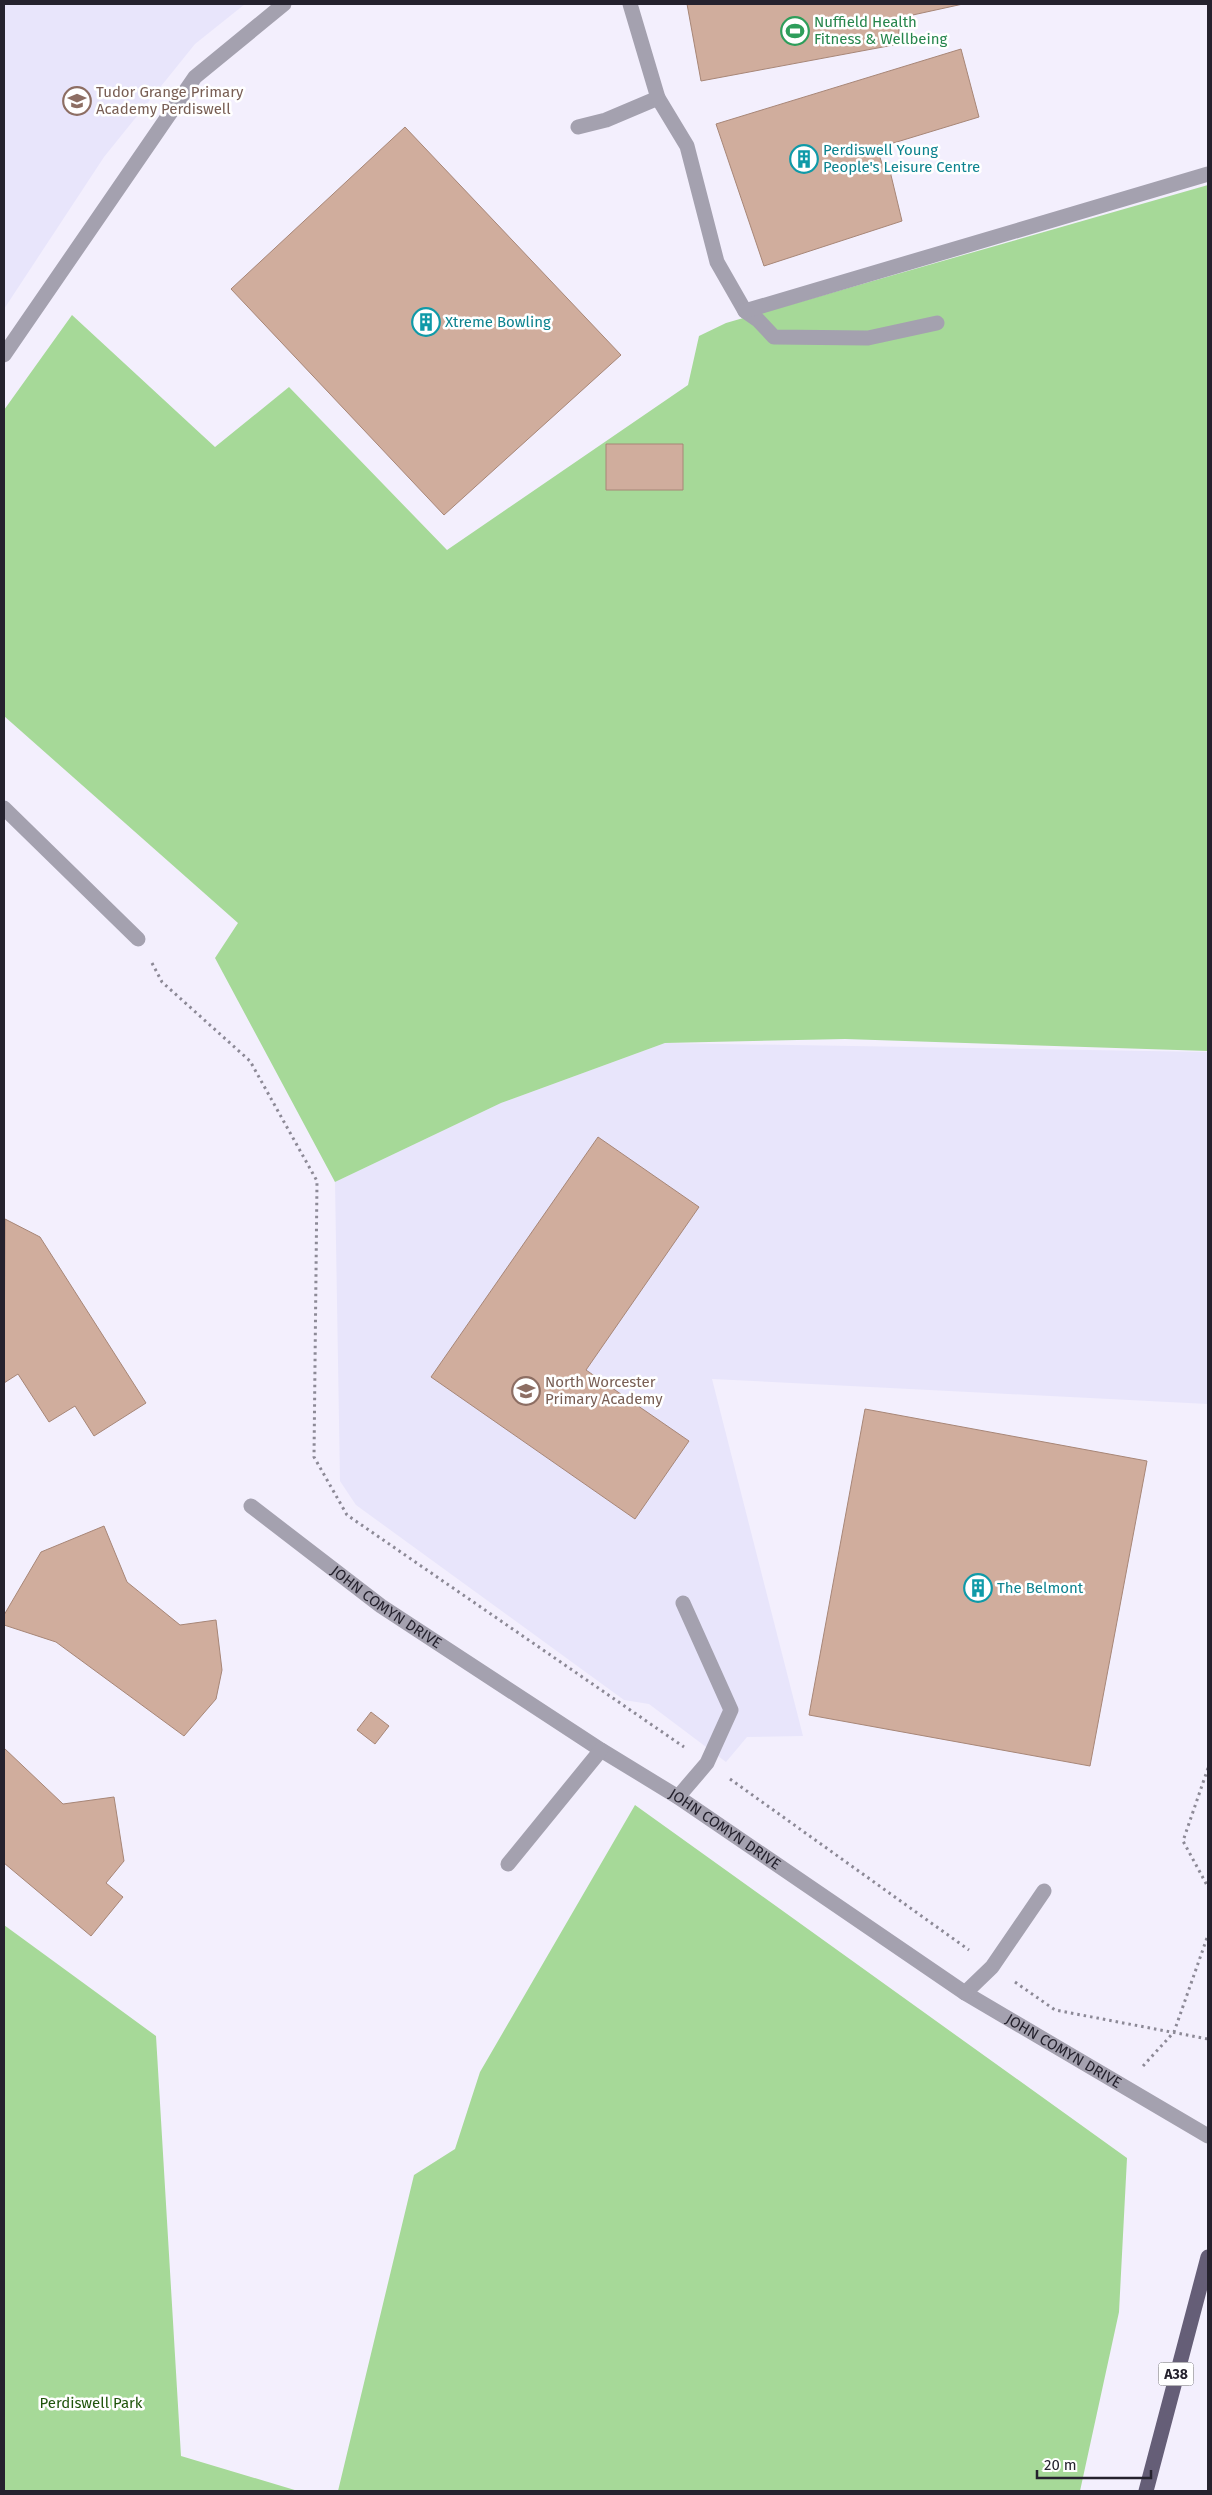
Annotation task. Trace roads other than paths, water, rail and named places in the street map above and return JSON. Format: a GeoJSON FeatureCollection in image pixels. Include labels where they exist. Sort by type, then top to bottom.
{"type":"FeatureCollection","features":[{"type":"Feature","properties":{"kind":"main road","name":"A38"},"geometry":{"type":"LineString","coordinates":[[1146,2491],[1208,2257]]}},
{"type":"Feature","properties":{"kind":"street"},"geometry":{"type":"LineString","coordinates":[[4,355],[195,78],[284,4]]}},
{"type":"Feature","properties":{"kind":"street"},"geometry":{"type":"LineString","coordinates":[[630,4],[658,98],[687,146],[717,262],[745,312],[758,320],[774,337],[868,338],[937,323]]}},
{"type":"Feature","properties":{"kind":"street"},"geometry":{"type":"LineString","coordinates":[[578,127],[606,120],[658,98]]}},
{"type":"Feature","properties":{"kind":"street"},"geometry":{"type":"LineString","coordinates":[[745,312],[1208,174]]}},
{"type":"Feature","properties":{"kind":"street"},"geometry":{"type":"LineString","coordinates":[[4,808],[138,939]]}},
{"type":"Feature","properties":{"kind":"street","name":"JOHN COMYN DRIVE"},"geometry":{"type":"LineString","coordinates":[[252,1506],[381,1606],[601,1750],[678,1797],[965,1993],[1208,2136]]}},
{"type":"Feature","properties":{"kind":"street"},"geometry":{"type":"LineString","coordinates":[[678,1797],[707,1763],[731,1710],[683,1603]]}},
{"type":"Feature","properties":{"kind":"street"},"geometry":{"type":"LineString","coordinates":[[508,1864],[601,1750]]}},
{"type":"Feature","properties":{"kind":"street"},"geometry":{"type":"LineString","coordinates":[[965,1993],[992,1967],[1044,1890]]}},
{"type":"Feature","properties":{"kind":"place","name":"Nuffield Health Fitness & Wellbeing"},"geometry":{"type":"Point","coordinates":[795,31]}},
{"type":"Feature","properties":{"kind":"place","name":"Tudor Grange Primary Academy Perdiswell"},"geometry":{"type":"Point","coordinates":[77,101]}},
{"type":"Feature","properties":{"kind":"place","name":"Perdiswell Young People's Leisure Centre"},"geometry":{"type":"Point","coordinates":[804,159]}},
{"type":"Feature","properties":{"kind":"place","name":"Xtreme Bowling"},"geometry":{"type":"Point","coordinates":[426,322]}},
{"type":"Feature","properties":{"kind":"place","name":"North Worcester Primary Academy"},"geometry":{"type":"Point","coordinates":[526,1391]}},
{"type":"Feature","properties":{"kind":"place","name":"The Belmont"},"geometry":{"type":"Point","coordinates":[978,1588]}},
{"type":"Feature","properties":{"kind":"park label","name":"Perdiswell Park"},"geometry":{"type":"Point","coordinates":[91,2403]}}]}
